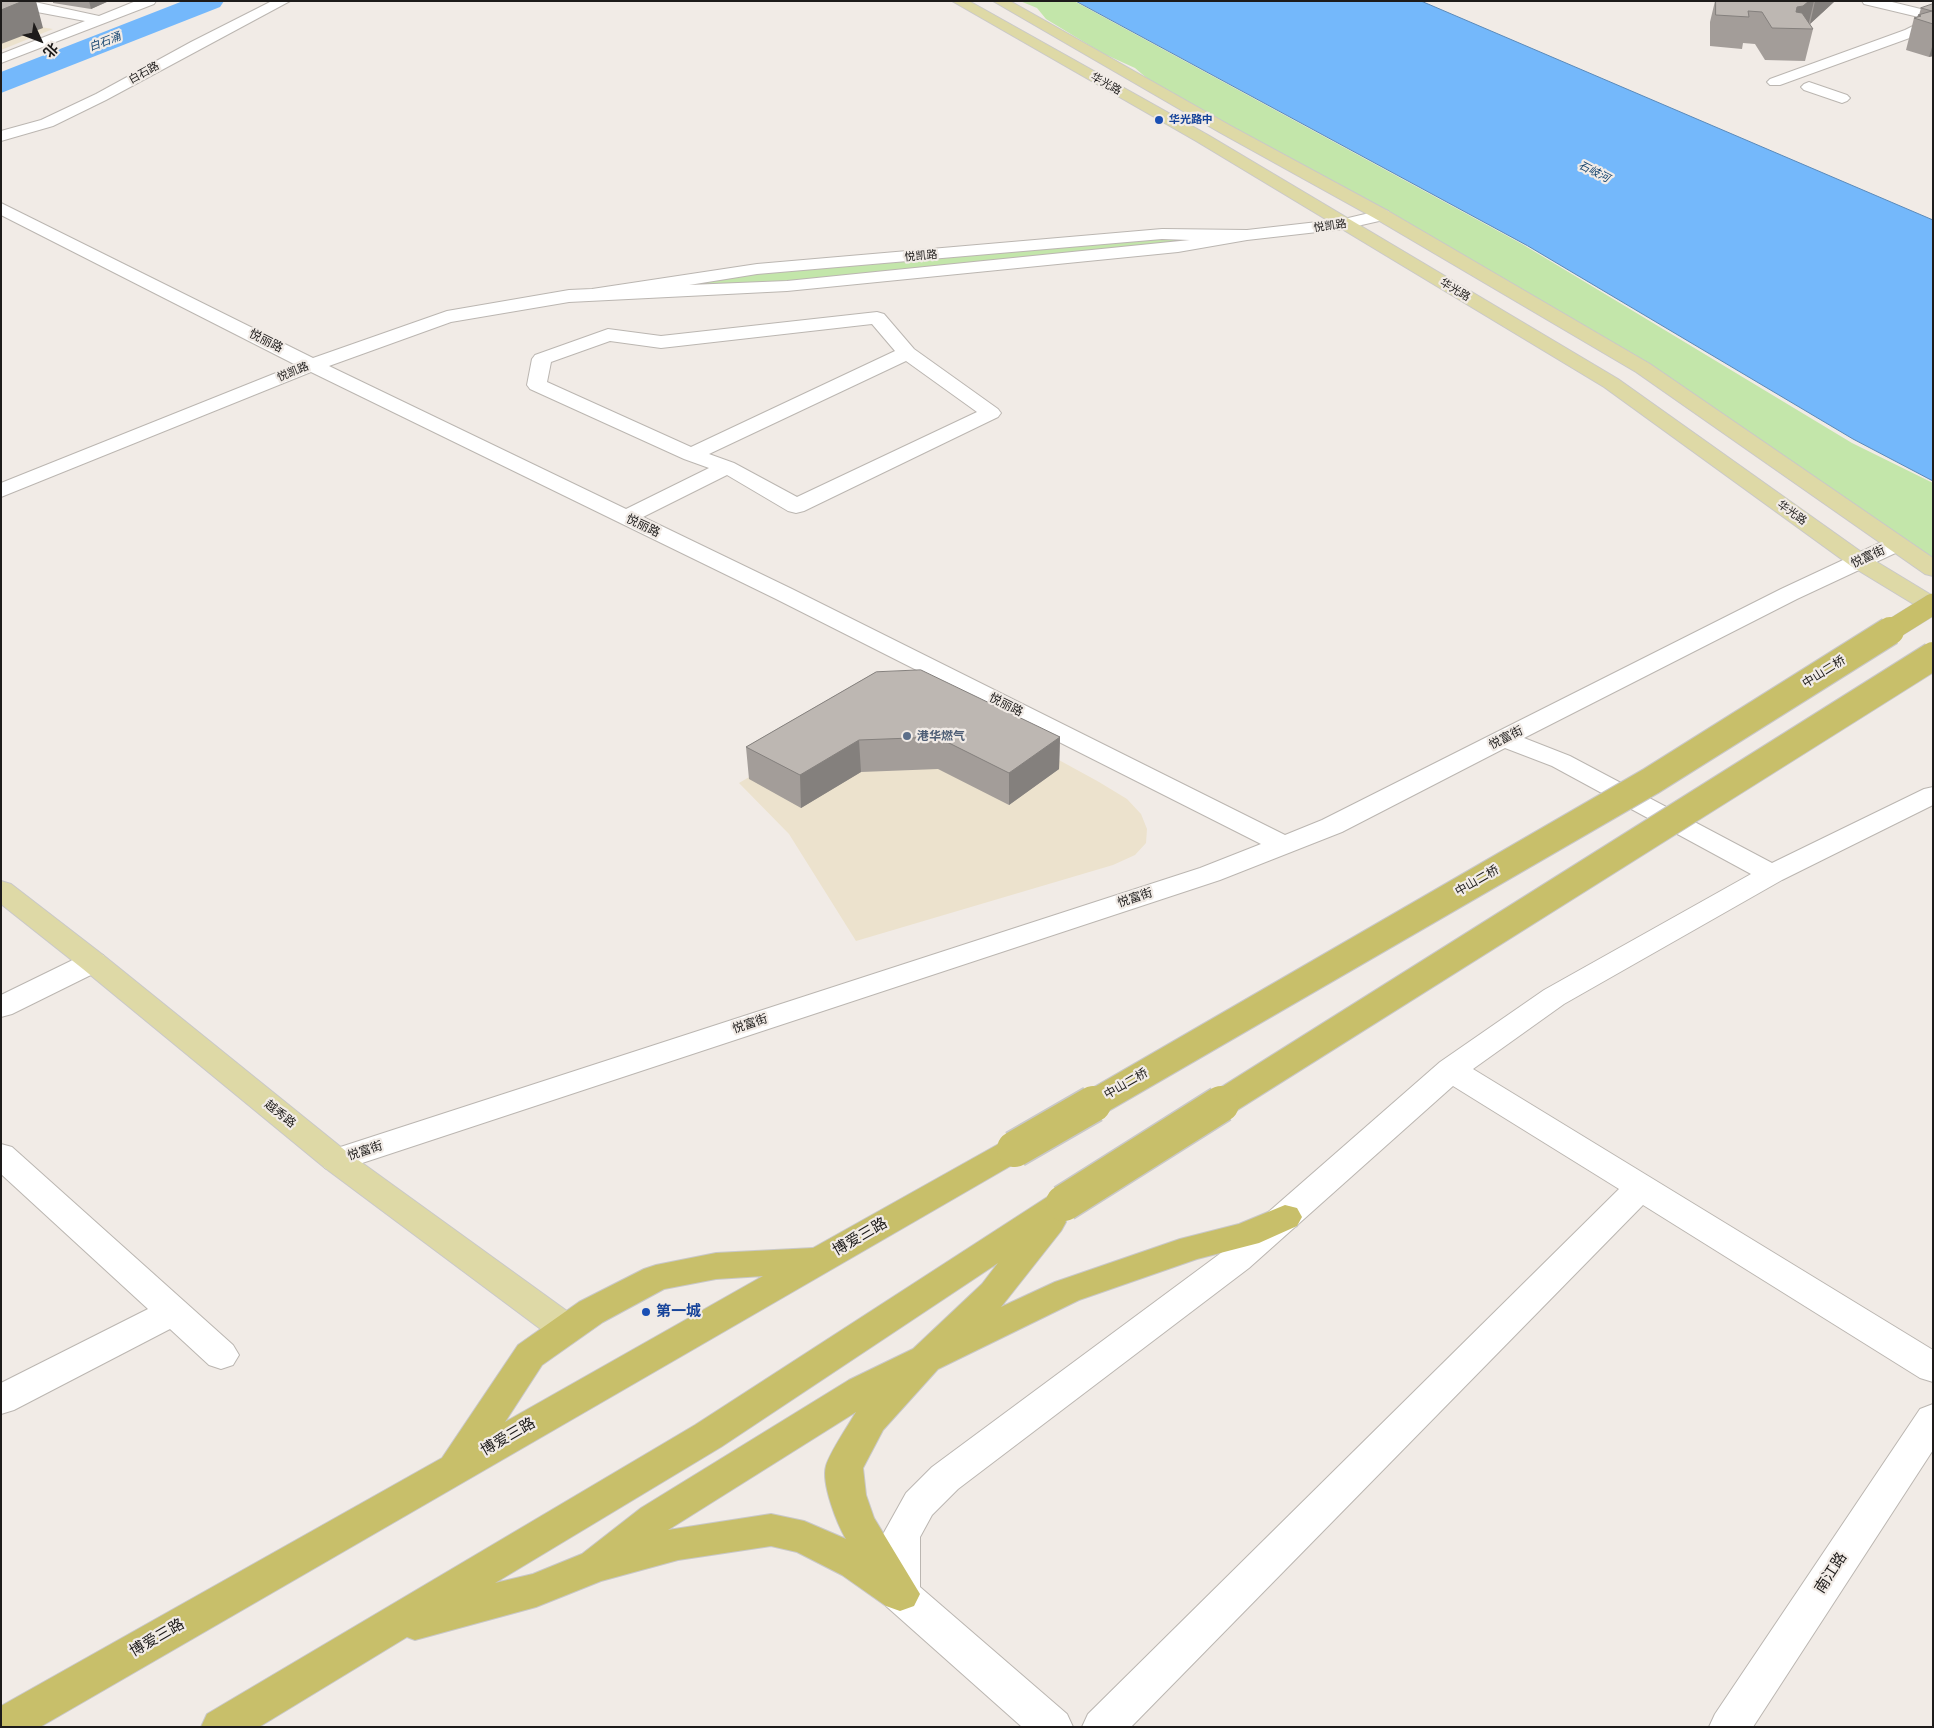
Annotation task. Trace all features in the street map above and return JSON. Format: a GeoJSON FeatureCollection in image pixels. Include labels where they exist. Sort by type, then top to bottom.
{"type":"FeatureCollection","features":[{"type":"Feature","properties":{"kind":"highway","name":"中山二桥"},"geometry":{"type":"LineString","coordinates":[[1015,1149],[1651,781],[1933,605]]}},
{"type":"Feature","properties":{"kind":"highway"},"geometry":{"type":"LineString","coordinates":[[222,1727],[708,1436],[1064,1203],[1933,656]]}},
{"type":"Feature","properties":{"kind":"highway","name":"博爱三路"},"geometry":{"type":"LineString","coordinates":[[2,1727],[1015,1149]]}},
{"type":"Feature","properties":{"kind":"highway"},"geometry":{"type":"LineString","coordinates":[[900,1594],[857,1524],[847,1496],[844,1467],[870,1420],[926,1359],[994,1293],[1064,1203]]}},
{"type":"Feature","properties":{"kind":"highway"},"geometry":{"type":"LineString","coordinates":[[596,1566],[654,1519],[862,1390],[1067,1291],[1192,1248],[1247,1234],[1285,1217]]}},
{"type":"Feature","properties":{"kind":"highway"},"geometry":{"type":"LineString","coordinates":[[453,1469],[530,1355],[591,1312],[656,1278],[716,1266],[819,1260]]}},
{"type":"Feature","properties":{"kind":"highway"},"geometry":{"type":"LineString","coordinates":[[382,1631],[536,1590],[596,1566],[678,1544],[771,1530],[804,1537],[856,1563],[900,1594]]}},
{"type":"Feature","properties":{"kind":"main road","name":"华光路"},"geometry":{"type":"LineString","coordinates":[[959,1],[1202,138],[1611,383],[1859,561],[1933,605]]}},
{"type":"Feature","properties":{"kind":"main road","name":"华光路"},"geometry":{"type":"LineString","coordinates":[[1000,1],[1216,124],[1382,215],[1643,368],[1933,569]]}},
{"type":"Feature","properties":{"kind":"main road","name":"越秀路"},"geometry":{"type":"LineString","coordinates":[[1,890],[93,962],[336,1160],[566,1329]]}},
{"type":"Feature","properties":{"kind":"street"},"geometry":{"type":"LineString","coordinates":[[16,1],[37,8],[100,20]]}},
{"type":"Feature","properties":{"kind":"street"},"geometry":{"type":"LineString","coordinates":[[1,59],[149,1]]}},
{"type":"Feature","properties":{"kind":"street","name":"白石路"},"geometry":{"type":"LineString","coordinates":[[1,136],[47,123],[101,97],[196,45],[283,1]]}},
{"type":"Feature","properties":{"kind":"street"},"geometry":{"type":"LineString","coordinates":[[1869,1],[1933,16]]}},
{"type":"Feature","properties":{"kind":"street"},"geometry":{"type":"LineString","coordinates":[[1775,82],[1910,33],[1933,21]]}},
{"type":"Feature","properties":{"kind":"street"},"geometry":{"type":"LineString","coordinates":[[1809,87],[1842,98]]}},
{"type":"Feature","properties":{"kind":"street","name":"悦丽路"},"geometry":{"type":"LineString","coordinates":[[1,208],[1284,845]]}},
{"type":"Feature","properties":{"kind":"street","name":"悦凯路"},"geometry":{"type":"LineString","coordinates":[[1,491],[312,364],[447,317],[569,296],[786,286],[1178,247],[1247,235],[1344,224],[1382,215]]}},
{"type":"Feature","properties":{"kind":"street"},"geometry":{"type":"LineString","coordinates":[[596,294],[602,324]]}},
{"type":"Feature","properties":{"kind":"street"},"geometry":{"type":"LineString","coordinates":[[877,318],[907,353],[991,412],[796,506],[727,467],[691,455],[537,385],[542,360],[602,324],[661,342],[877,318]]}},
{"type":"Feature","properties":{"kind":"street"},"geometry":{"type":"LineString","coordinates":[[691,455],[907,353]]}},
{"type":"Feature","properties":{"kind":"street"},"geometry":{"type":"LineString","coordinates":[[626,517],[727,467]]}},
{"type":"Feature","properties":{"kind":"street","name":"悦富街"},"geometry":{"type":"LineString","coordinates":[[336,1160],[1210,874],[1284,845],[1332,826],[1789,594],[1896,544]]}},
{"type":"Feature","properties":{"kind":"street"},"geometry":{"type":"LineString","coordinates":[[1503,739],[1561,761],[1772,874]]}},
{"type":"Feature","properties":{"kind":"street"},"geometry":{"type":"LineString","coordinates":[[1052,1727],[900,1594],[900,1536],[919,1504],[945,1478],[1237,1259],[1451,1070],[1554,997],[1772,874],[1933,795]]}},
{"type":"Feature","properties":{"kind":"street"},"geometry":{"type":"LineString","coordinates":[[1,1007],[93,962]]}},
{"type":"Feature","properties":{"kind":"street"},"geometry":{"type":"LineString","coordinates":[[1451,1070],[1933,1368]]}},
{"type":"Feature","properties":{"kind":"street"},"geometry":{"type":"LineString","coordinates":[[1,1155],[221,1354]]}},
{"type":"Feature","properties":{"kind":"street"},"geometry":{"type":"LineString","coordinates":[[1103,1727],[1641,1188]]}},
{"type":"Feature","properties":{"kind":"street"},"geometry":{"type":"LineString","coordinates":[[1,1400],[174,1312]]}},
{"type":"Feature","properties":{"kind":"street","name":"南江路"},"geometry":{"type":"LineString","coordinates":[[1730,1727],[1933,1418]]}},
{"type":"Feature","properties":{"kind":"shaded area"},"geometry":{"type":"Polygon","coordinates":[[[16,23],[53,29],[1,50],[1,28],[16,23]]]}},
{"type":"Feature","properties":{"kind":"shaded area","name":"港华燃气"},"geometry":{"type":"Polygon","coordinates":[[[894,692],[935,692],[1099,782],[1127,799],[1141,814],[1147,829],[1146,843],[1135,855],[1113,865],[856,941],[789,834],[739,783],[894,692]]]}},
{"type":"Feature","properties":{"kind":"green space"},"geometry":{"type":"Polygon","coordinates":[[[1020,1],[1074,1],[1522,244],[1852,443],[1933,483],[1933,560],[1683,391],[1163,92],[1135,68],[1102,53],[1046,19],[1037,8],[1020,1]]]}},
{"type":"Feature","properties":{"kind":"green space"},"geometry":{"type":"Polygon","coordinates":[[[1171,236],[1209,239],[1178,245],[772,282],[722,286],[693,284],[768,271],[1171,236]]]}},
{"type":"Feature","properties":{"kind":"water","name":"石岐河"},"geometry":{"type":"Polygon","coordinates":[[[1076,1],[1421,1],[1933,220],[1933,481],[1853,439],[1528,246],[1076,1]]]}},
{"type":"Feature","properties":{"kind":"building"},"geometry":{"type":"Polygon","coordinates":[[[1,1],[23,1],[1,10],[1,1]]]}},
{"type":"Feature","properties":{"kind":"building"},"geometry":{"type":"Polygon","coordinates":[[[1716,1],[1809,1],[1803,6],[1797,7],[1796,12],[1802,13],[1813,29],[1772,28],[1762,12],[1748,11],[1749,17],[1716,15],[1716,1]]]}},
{"type":"Feature","properties":{"kind":"building"},"geometry":{"type":"Polygon","coordinates":[[[1933,4],[1933,24],[1914,18],[1932,11],[1921,8],[1933,4]]]}},
{"type":"Feature","properties":{"kind":"building"},"geometry":{"type":"Polygon","coordinates":[[[921,670],[1060,737],[1009,773],[937,737],[859,740],[800,775],[746,747],[876,672],[921,670]]]}},
{"type":"Feature","properties":{"kind":"waterway","name":"白石涌"},"geometry":{"type":"LineString","coordinates":[[1,83],[210,1]]}},
{"type":"Feature","properties":{"kind":"place","name":"华光路中"},"geometry":{"type":"Point","coordinates":[1159,120]}},
{"type":"Feature","properties":{"kind":"place","name":"港华燃气"},"geometry":{"type":"Point","coordinates":[907,736]}},
{"type":"Feature","properties":{"kind":"place","name":"第一城"},"geometry":{"type":"Point","coordinates":[646,1312]}}]}
